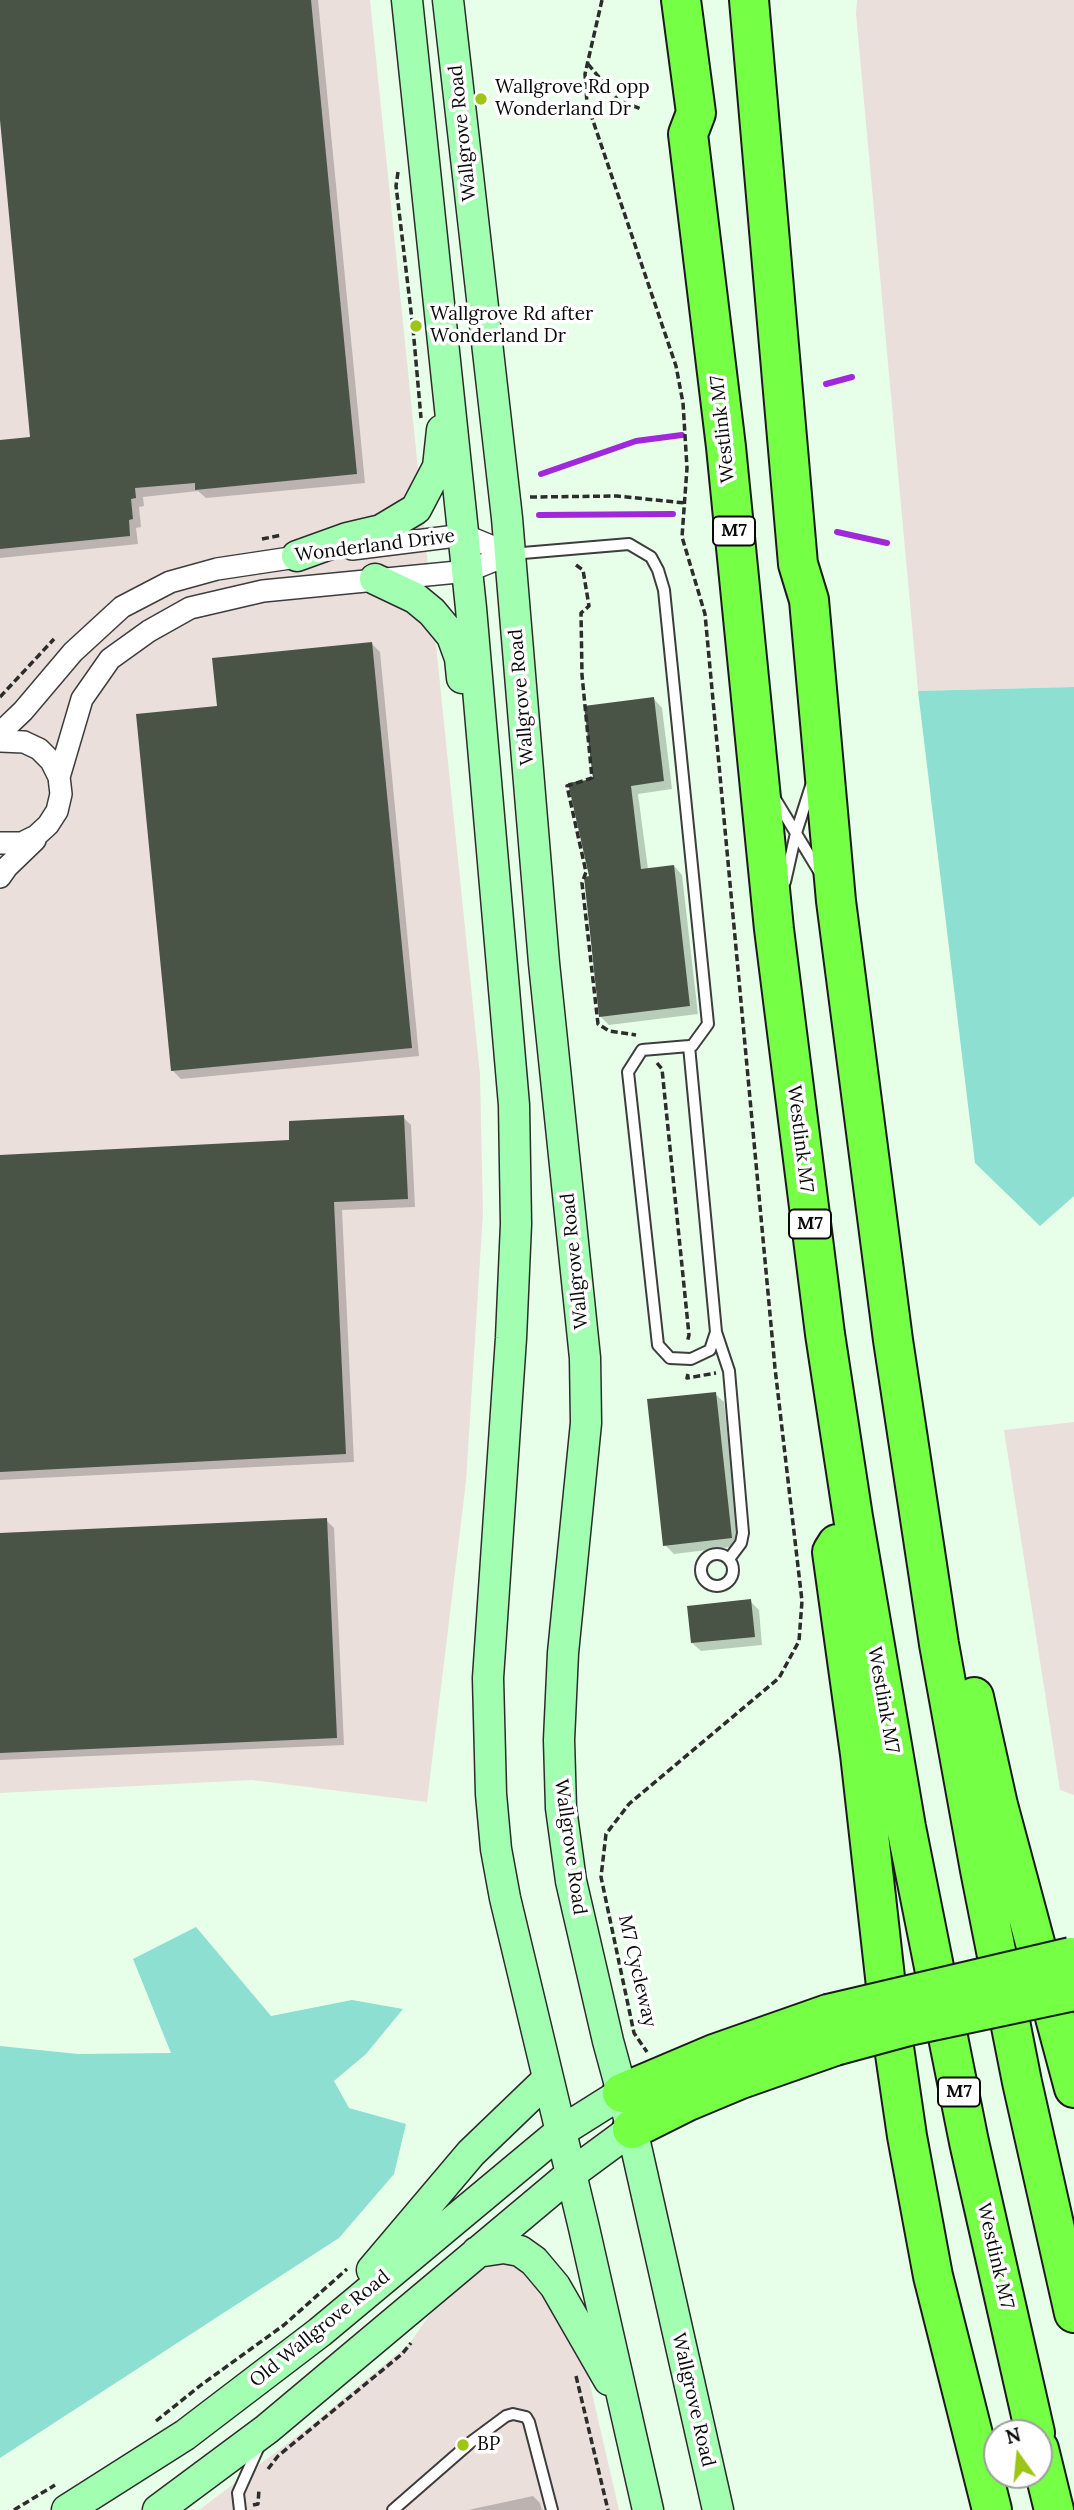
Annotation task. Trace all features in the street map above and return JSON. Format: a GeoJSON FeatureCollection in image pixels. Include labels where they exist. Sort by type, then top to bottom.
{"type":"FeatureCollection","features":[{"type":"Feature","properties":{"kind":"highway"},"geometry":{"type":"LineString","coordinates":[[655,0],[674,116],[688,134]]}},
{"type":"Feature","properties":{"kind":"highway","name":"Westlink M7"},"geometry":{"type":"LineString","coordinates":[[681,0],[696,113],[688,134],[726,447],[774,929],[825,1334],[853,1517],[861,1657],[876,1751],[970,2143],[1032,2419]]}},
{"type":"Feature","properties":{"kind":"highway"},"geometry":{"type":"LineString","coordinates":[[749,0],[798,564],[809,600],[836,901],[893,1340],[927,1569],[951,1642],[969,1739],[1022,2081],[1074,2314]]}},
{"type":"Feature","properties":{"kind":"highway"},"geometry":{"type":"LineString","coordinates":[[774,0],[818,561],[809,600]]}},
{"type":"Feature","properties":{"kind":"highway"},"geometry":{"type":"LineString","coordinates":[[969,1739],[998,1805],[1074,2088]]}},
{"type":"Feature","properties":{"kind":"highway","name":"M7"},"geometry":{"type":"LineString","coordinates":[[876,1751],[889,2013],[907,2136],[933,2276],[992,2510]]}},
{"type":"Feature","properties":{"kind":"highway"},"geometry":{"type":"LineString","coordinates":[[627,2111],[686,2102],[741,2079],[831,2030],[909,2026],[1073,1968]]}},
{"type":"Feature","properties":{"kind":"highway"},"geometry":{"type":"LineString","coordinates":[[1049,2489],[1054,2510]]}},
{"type":"Feature","properties":{"kind":"main road"},"geometry":{"type":"LineString","coordinates":[[407,0],[468,571],[514,1105],[516,1224],[511,1338],[488,1678],[491,1794],[496,1849],[505,1898],[648,2510]]}},
{"type":"Feature","properties":{"kind":"main road","name":"Wallgrove Road"},"geometry":{"type":"LineString","coordinates":[[448,0],[510,554],[544,963],[585,1357],[586,1423],[564,1653],[559,1740],[561,1808],[571,1881],[627,2111],[718,2510]]}},
{"type":"Feature","properties":{"kind":"main road"},"geometry":{"type":"LineString","coordinates":[[292,545],[381,530],[416,509],[438,467],[448,385]]}},
{"type":"Feature","properties":{"kind":"main road"},"geometry":{"type":"LineString","coordinates":[[375,579],[415,598],[432,612],[452,636],[460,658],[467,717],[491,837]]}},
{"type":"Feature","properties":{"kind":"main road"},"geometry":{"type":"LineString","coordinates":[[320,2332],[471,2153],[546,2072]]}},
{"type":"Feature","properties":{"kind":"main road"},"geometry":{"type":"LineString","coordinates":[[158,2510],[267,2429],[571,2174],[627,2111]]}},
{"type":"Feature","properties":{"kind":"main road","name":"Old Wallgrove Road"},"geometry":{"type":"LineString","coordinates":[[63,2497],[186,2435],[320,2332],[560,2132],[627,2111]]}},
{"type":"Feature","properties":{"kind":"main road"},"geometry":{"type":"LineString","coordinates":[[477,2252],[504,2248],[520,2251],[541,2268],[555,2286],[625,2407]]}},
{"type":"Feature","properties":{"kind":"street","name":"Wonderland Drive"},"geometry":{"type":"LineString","coordinates":[[0,733],[23,711],[73,652],[122,607],[170,582],[292,545],[464,535],[510,554]]}},
{"type":"Feature","properties":{"kind":"street","name":"Wonderland Drive"},"geometry":{"type":"LineString","coordinates":[[48,825],[57,811],[61,794],[59,777],[82,699],[110,659],[149,631],[190,608],[227,598],[263,591],[468,571],[510,554]]}},
{"type":"Feature","properties":{"kind":"street"},"geometry":{"type":"LineString","coordinates":[[0,741],[23,742],[39,749],[51,761],[59,777]]}},
{"type":"Feature","properties":{"kind":"street"},"geometry":{"type":"LineString","coordinates":[[0,843],[22,843],[36,836],[48,825]]}},
{"type":"Feature","properties":{"kind":"street"},"geometry":{"type":"LineString","coordinates":[[0,877],[48,825]]}},
{"type":"Feature","properties":{"kind":"lane"},"geometry":{"type":"LineString","coordinates":[[510,554],[629,544],[651,557],[664,590],[708,1024],[692,1046],[642,1051],[628,1072],[658,1345],[670,1358],[691,1359],[710,1350],[716,1332]]}},
{"type":"Feature","properties":{"kind":"lane"},"geometry":{"type":"LineString","coordinates":[[774,929],[796,833],[821,754]]}},
{"type":"Feature","properties":{"kind":"lane"},"geometry":{"type":"LineString","coordinates":[[757,767],[836,901]]}},
{"type":"Feature","properties":{"kind":"lane"},"geometry":{"type":"LineString","coordinates":[[689,1046],[716,1332],[729,1371],[743,1532],[741,1543],[729,1559]]}},
{"type":"Feature","properties":{"kind":"lane"},"geometry":{"type":"LineString","coordinates":[[393,2510],[471,2442],[506,2416],[513,2414],[526,2417],[529,2422],[552,2510]]}},
{"type":"Feature","properties":{"kind":"lane"},"geometry":{"type":"LineString","coordinates":[[240,2509],[238,2493],[267,2429]]}},
{"type":"Feature","properties":{"kind":"path"},"geometry":{"type":"LineString","coordinates":[[587,64],[618,100],[641,109]]}},
{"type":"Feature","properties":{"kind":"path"},"geometry":{"type":"LineString","coordinates":[[421,420],[396,186],[399,166],[424,154]]}},
{"type":"Feature","properties":{"kind":"path"},"geometry":{"type":"LineString","coordinates":[[523,500],[528,497],[617,496],[685,503]]}},
{"type":"Feature","properties":{"kind":"path"},"geometry":{"type":"LineString","coordinates":[[260,539],[292,545]]}},
{"type":"Feature","properties":{"kind":"path"},"geometry":{"type":"LineString","coordinates":[[567,565],[577,565],[583,570],[589,606],[581,613],[582,674],[592,778],[567,786],[586,872],[582,883],[598,1024],[609,1031],[653,1035],[656,1062],[662,1069],[689,1335],[687,1345],[691,1366],[687,1378],[729,1371]]}},
{"type":"Feature","properties":{"kind":"path"},"geometry":{"type":"LineString","coordinates":[[0,697],[57,636]]}},
{"type":"Feature","properties":{"kind":"path","name":"M7 Cycleway"},"geometry":{"type":"LineString","coordinates":[[606,1834],[601,1877],[634,2033],[649,2055]]}},
{"type":"Feature","properties":{"kind":"path"},"geometry":{"type":"LineString","coordinates":[[148,2428],[201,2385],[284,2325],[356,2262]]}},
{"type":"Feature","properties":{"kind":"path"},"geometry":{"type":"LineString","coordinates":[[265,2473],[278,2456],[402,2354],[411,2343]]}},
{"type":"Feature","properties":{"kind":"path"},"geometry":{"type":"LineString","coordinates":[[576,2373],[608,2510]]}},
{"type":"Feature","properties":{"kind":"path"},"geometry":{"type":"LineString","coordinates":[[240,2509],[258,2504],[262,2481]]}},
{"type":"Feature","properties":{"kind":"path"},"geometry":{"type":"LineString","coordinates":[[13,2510],[63,2497]]}},
{"type":"Feature","properties":{"kind":"shaded area"},"geometry":{"type":"Polygon","coordinates":[[[0,0],[370,0],[480,1074],[483,1213],[466,1482],[427,1802],[252,1780],[0,1793],[0,0]]]}},
{"type":"Feature","properties":{"kind":"shaded area"},"geometry":{"type":"Polygon","coordinates":[[[857,0],[1074,0],[1074,687],[918,691],[856,14],[857,0]]]}},
{"type":"Feature","properties":{"kind":"shaded area"},"geometry":{"type":"Polygon","coordinates":[[[1074,687],[1074,1196],[1040,1226],[975,1163],[918,691],[1074,687]]]}},
{"type":"Feature","properties":{"kind":"shaded area"},"geometry":{"type":"Polygon","coordinates":[[[1074,1422],[1074,1795],[1060,1790],[1004,1430],[1074,1422]]]}},
{"type":"Feature","properties":{"kind":"shaded area"},"geometry":{"type":"Polygon","coordinates":[[[196,1927],[271,2016],[352,2000],[403,2009],[366,2054],[334,2081],[349,2108],[406,2124],[394,2174],[339,2238],[0,2458],[0,2046],[78,2054],[171,2053],[133,1959],[196,1927]]]}},
{"type":"Feature","properties":{"kind":"shaded area"},"geometry":{"type":"Polygon","coordinates":[[[506,2263],[527,2267],[586,2367],[619,2510],[199,2510],[309,2427],[410,2343],[432,2311],[464,2281],[490,2265],[506,2263]]]}},
{"type":"Feature","properties":{"kind":"building"},"geometry":{"type":"Polygon","coordinates":[[[0,0],[311,0],[357,474],[195,490],[195,483],[135,488],[136,498],[131,499],[133,519],[129,520],[130,536],[0,549],[0,440],[30,437],[0,120],[0,0]]]}},
{"type":"Feature","properties":{"kind":"building"},"geometry":{"type":"Polygon","coordinates":[[[372,642],[412,1048],[171,1071],[136,714],[217,706],[212,658],[372,642]]]}},
{"type":"Feature","properties":{"kind":"building"},"geometry":{"type":"Polygon","coordinates":[[[654,697],[664,781],[631,786],[641,869],[674,865],[690,1006],[599,1017],[584,877],[589,876],[568,783],[593,779],[584,706],[654,697]]]}},
{"type":"Feature","properties":{"kind":"building"},"geometry":{"type":"Polygon","coordinates":[[[404,1115],[408,1199],[334,1202],[346,1454],[0,1472],[0,1155],[289,1140],[289,1121],[404,1115]]]}},
{"type":"Feature","properties":{"kind":"building"},"geometry":{"type":"Polygon","coordinates":[[[716,1392],[732,1538],[663,1546],[647,1399],[716,1392]]]}},
{"type":"Feature","properties":{"kind":"building"},"geometry":{"type":"Polygon","coordinates":[[[327,1518],[337,1738],[0,1753],[0,1533],[327,1518]]]}},
{"type":"Feature","properties":{"kind":"building"},"geometry":{"type":"Polygon","coordinates":[[[751,1599],[755,1637],[691,1643],[687,1606],[751,1599]]]}},
{"type":"Feature","properties":{"kind":"waterway"},"geometry":{"type":"LineString","coordinates":[[826,384],[852,377]]}},
{"type":"Feature","properties":{"kind":"waterway"},"geometry":{"type":"LineString","coordinates":[[541,474],[636,441],[682,435]]}},
{"type":"Feature","properties":{"kind":"waterway"},"geometry":{"type":"LineString","coordinates":[[539,515],[673,514]]}},
{"type":"Feature","properties":{"kind":"waterway"},"geometry":{"type":"LineString","coordinates":[[837,532],[887,543]]}},
{"type":"Feature","properties":{"kind":"place","name":"Wallgrove Rd opp Wonderland Dr"},"geometry":{"type":"Point","coordinates":[481,99]}},
{"type":"Feature","properties":{"kind":"place","name":"Wallgrove Rd after Wonderland Dr"},"geometry":{"type":"Point","coordinates":[416,326]}},
{"type":"Feature","properties":{"kind":"place","name":"BP"},"geometry":{"type":"Point","coordinates":[463,2445]}}]}
